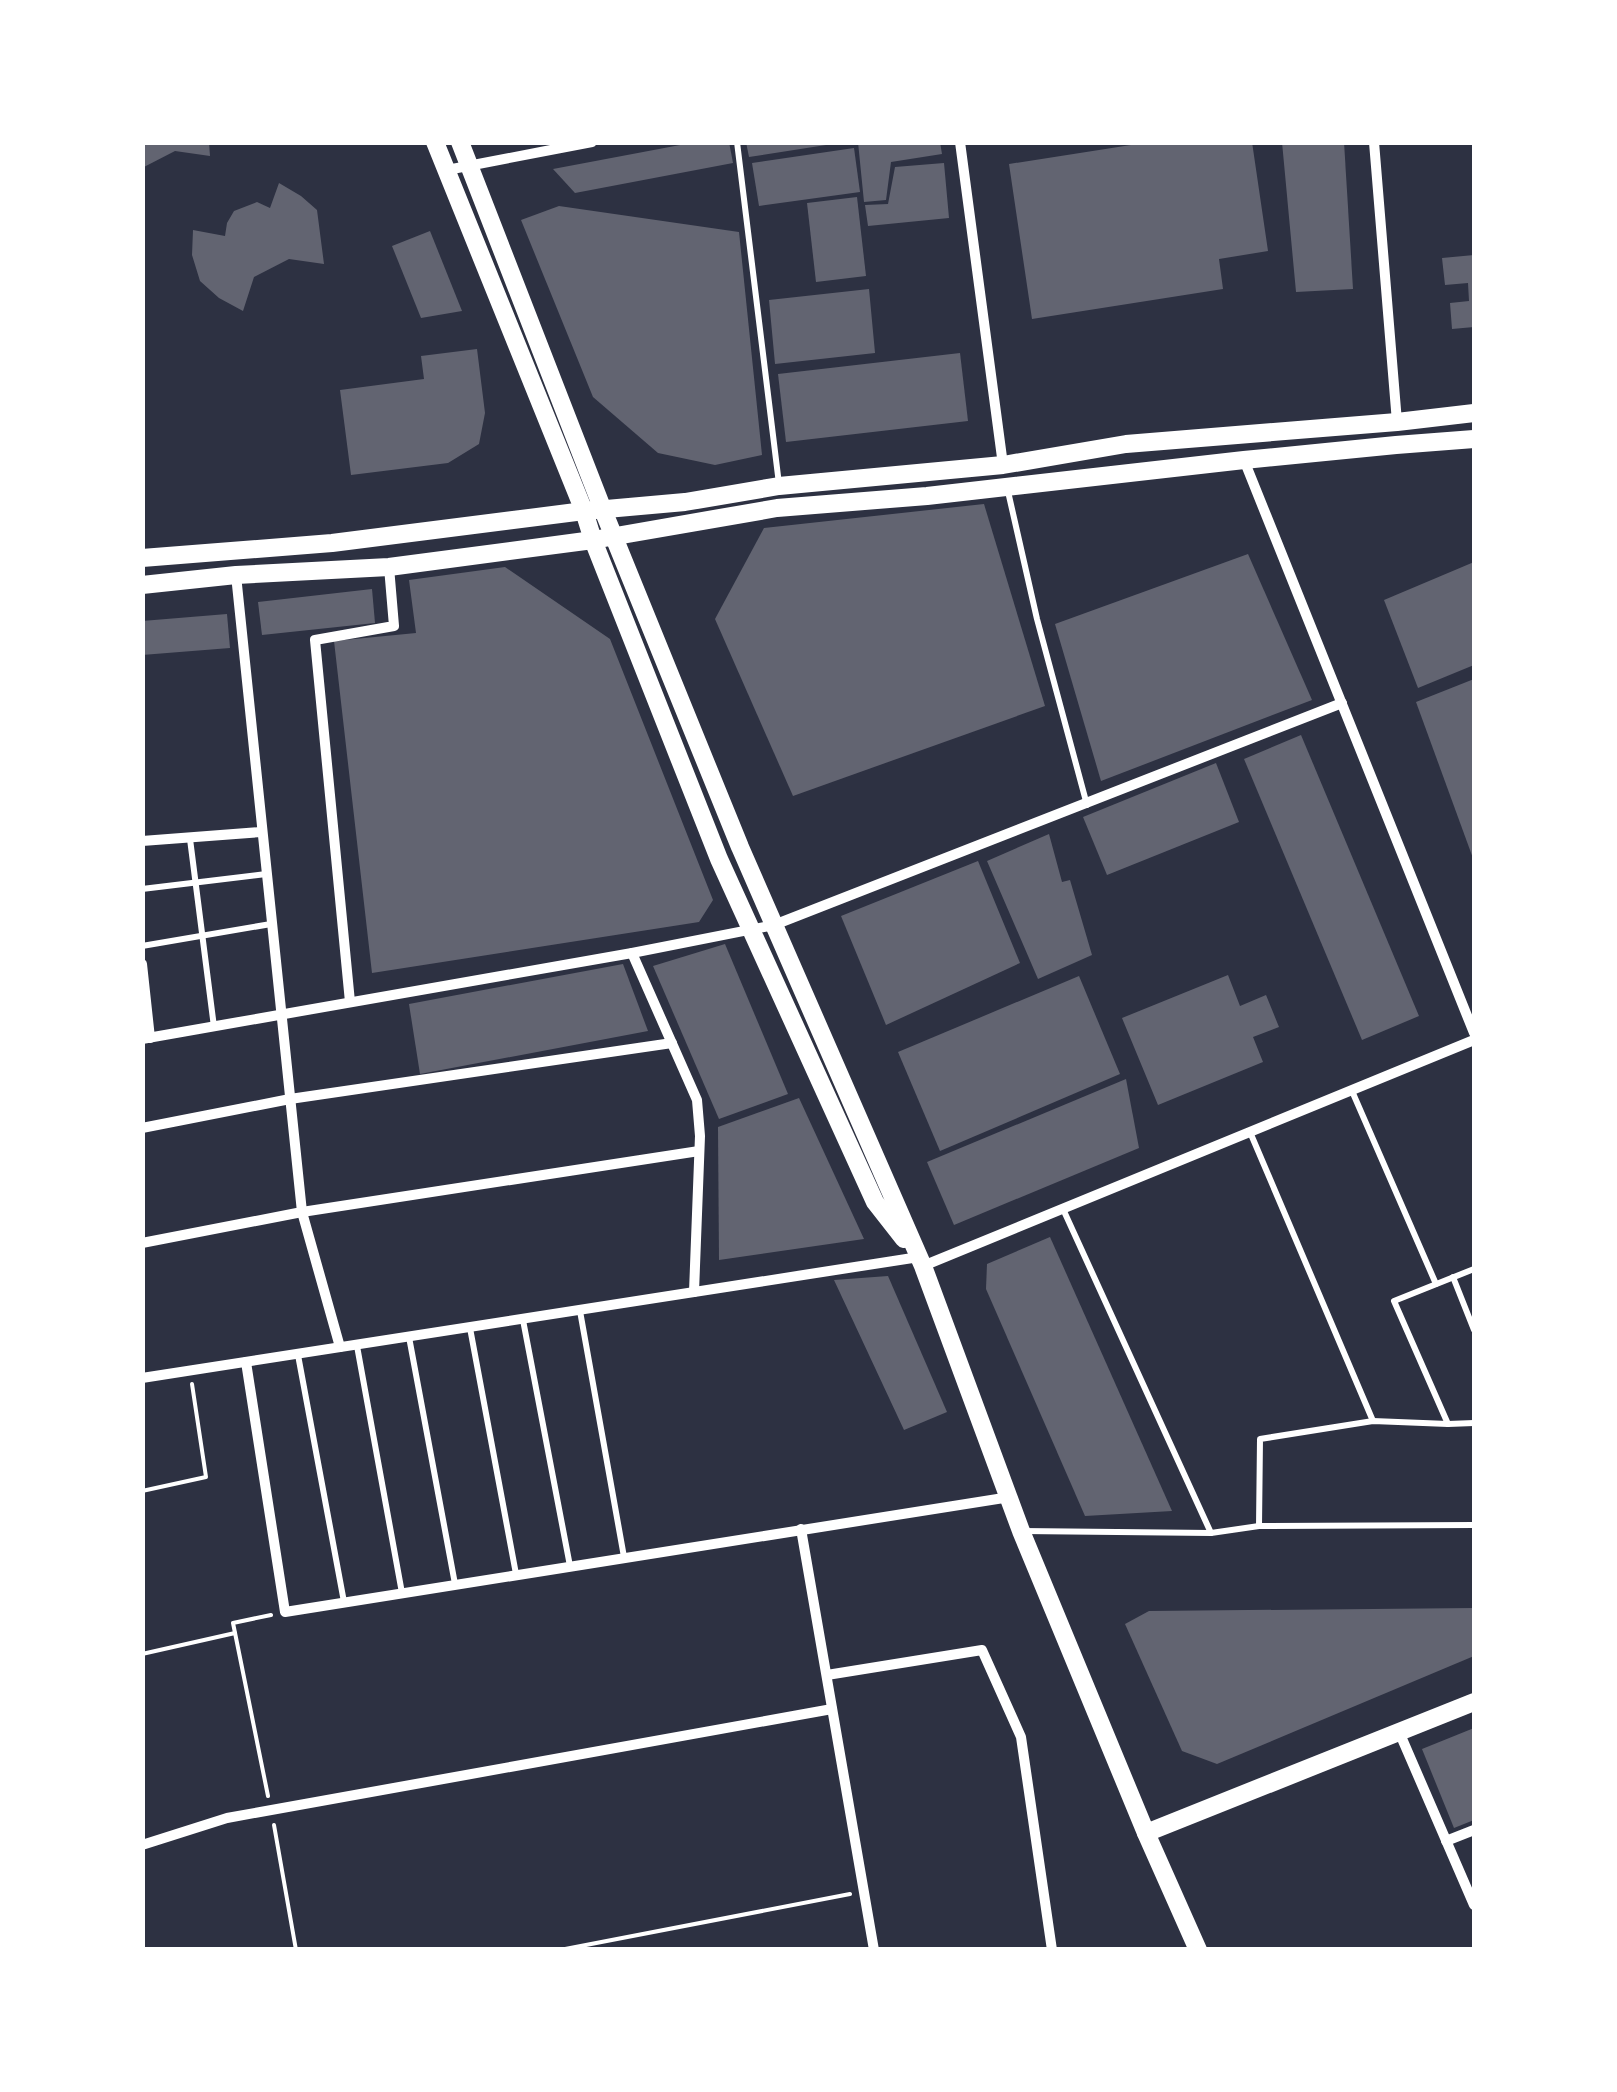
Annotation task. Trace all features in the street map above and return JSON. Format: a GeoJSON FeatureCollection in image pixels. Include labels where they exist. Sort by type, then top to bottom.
{"type":"FeatureCollection","features":[{"type":"Feature","properties":{"kind":"main road"},"geometry":{"type":"LineString","coordinates":[[436,142],[524,363],[593,511],[614,537],[740,847],[921,1262],[1021,1531],[1198,1950]]}},
{"type":"Feature","properties":{"kind":"main road"},"geometry":{"type":"LineString","coordinates":[[460,142],[544,356],[593,511],[593,540],[719,859],[875,1202],[921,1262]]}},
{"type":"Feature","properties":{"kind":"main road"},"geometry":{"type":"LineString","coordinates":[[524,363],[544,356]]}},
{"type":"Feature","properties":{"kind":"main road"},"geometry":{"type":"LineString","coordinates":[[142,558],[332,543],[685,502],[779,486],[1003,465],[1126,444],[1474,414]]}},
{"type":"Feature","properties":{"kind":"main road"},"geometry":{"type":"LineString","coordinates":[[142,585],[236,574],[390,567],[614,537],[777,508],[1474,440]]}},
{"type":"Feature","properties":{"kind":"main road"},"geometry":{"type":"LineString","coordinates":[[1146,1833],[1474,1702]]}},
{"type":"Feature","properties":{"kind":"street"},"geometry":{"type":"LineString","coordinates":[[447,170],[592,142]]}},
{"type":"Feature","properties":{"kind":"street"},"geometry":{"type":"LineString","coordinates":[[960,142],[1003,465]]}},
{"type":"Feature","properties":{"kind":"street"},"geometry":{"type":"LineString","coordinates":[[1374,142],[1397,422]]}},
{"type":"Feature","properties":{"kind":"street"},"geometry":{"type":"LineString","coordinates":[[142,1378],[694,1292],[921,1262],[1352,1091],[1474,1037],[1244,460]]}},
{"type":"Feature","properties":{"kind":"street"},"geometry":{"type":"LineString","coordinates":[[350,1002],[315,640],[394,626],[390,567]]}},
{"type":"Feature","properties":{"kind":"street"},"geometry":{"type":"LineString","coordinates":[[236,574],[302,1212],[340,1347]]}},
{"type":"Feature","properties":{"kind":"street"},"geometry":{"type":"LineString","coordinates":[[142,964],[146,1038],[774,925],[1342,703]]}},
{"type":"Feature","properties":{"kind":"street"},"geometry":{"type":"LineString","coordinates":[[142,840],[262,832]]}},
{"type":"Feature","properties":{"kind":"street"},"geometry":{"type":"LineString","coordinates":[[632,953],[697,1100],[694,1292]]}},
{"type":"Feature","properties":{"kind":"street"},"geometry":{"type":"LineString","coordinates":[[142,1128],[290,1099],[672,1043]]}},
{"type":"Feature","properties":{"kind":"street"},"geometry":{"type":"LineString","coordinates":[[142,1243],[302,1212],[699,1151]]}},
{"type":"Feature","properties":{"kind":"street"},"geometry":{"type":"LineString","coordinates":[[246,1362],[285,1612],[1010,1498]]}},
{"type":"Feature","properties":{"kind":"street"},"geometry":{"type":"LineString","coordinates":[[802,1529],[874,1950]]}},
{"type":"Feature","properties":{"kind":"street"},"geometry":{"type":"LineString","coordinates":[[826,1675],[982,1650],[1021,1736],[1052,1950]]}},
{"type":"Feature","properties":{"kind":"street"},"geometry":{"type":"LineString","coordinates":[[142,1845],[227,1818],[832,1709]]}},
{"type":"Feature","properties":{"kind":"street"},"geometry":{"type":"LineString","coordinates":[[1400,1734],[1474,1905]]}},
{"type":"Feature","properties":{"kind":"street"},"geometry":{"type":"LineString","coordinates":[[1446,1841],[1474,1830]]}},
{"type":"Feature","properties":{"kind":"lane"},"geometry":{"type":"LineString","coordinates":[[737,142],[779,486]]}},
{"type":"Feature","properties":{"kind":"lane"},"geometry":{"type":"LineString","coordinates":[[1006,486],[1086,804]]}},
{"type":"Feature","properties":{"kind":"lane"},"geometry":{"type":"LineString","coordinates":[[190,837],[214,1026]]}},
{"type":"Feature","properties":{"kind":"lane"},"geometry":{"type":"LineString","coordinates":[[142,889],[266,874]]}},
{"type":"Feature","properties":{"kind":"lane"},"geometry":{"type":"LineString","coordinates":[[142,946],[271,924]]}},
{"type":"Feature","properties":{"kind":"lane"},"geometry":{"type":"LineString","coordinates":[[1352,1091],[1436,1284]]}},
{"type":"Feature","properties":{"kind":"lane"},"geometry":{"type":"LineString","coordinates":[[1250,1132],[1373,1421]]}},
{"type":"Feature","properties":{"kind":"lane"},"geometry":{"type":"LineString","coordinates":[[1062,1208],[1211,1533]]}},
{"type":"Feature","properties":{"kind":"lane"},"geometry":{"type":"LineString","coordinates":[[1448,1424],[1394,1301],[1474,1269]]}},
{"type":"Feature","properties":{"kind":"lane"},"geometry":{"type":"LineString","coordinates":[[1453,1277],[1474,1330]]}},
{"type":"Feature","properties":{"kind":"lane"},"geometry":{"type":"LineString","coordinates":[[580,1310],[624,1557]]}},
{"type":"Feature","properties":{"kind":"lane"},"geometry":{"type":"LineString","coordinates":[[523,1318],[570,1566]]}},
{"type":"Feature","properties":{"kind":"lane"},"geometry":{"type":"LineString","coordinates":[[470,1327],[516,1574]]}},
{"type":"Feature","properties":{"kind":"lane"},"geometry":{"type":"LineString","coordinates":[[409,1336],[456,1584]]}},
{"type":"Feature","properties":{"kind":"lane"},"geometry":{"type":"LineString","coordinates":[[357,1344],[402,1593]]}},
{"type":"Feature","properties":{"kind":"lane"},"geometry":{"type":"LineString","coordinates":[[298,1354],[344,1602]]}},
{"type":"Feature","properties":{"kind":"lane"},"geometry":{"type":"LineString","coordinates":[[1259,1526],[1260,1440],[1373,1421],[1474,1423]]}},
{"type":"Feature","properties":{"kind":"lane"},"geometry":{"type":"LineString","coordinates":[[1021,1531],[1211,1533],[1259,1526],[1474,1524]]}},
{"type":"Feature","properties":{"kind":"path"},"geometry":{"type":"LineString","coordinates":[[142,1492],[206,1477],[190,1370]]}},
{"type":"Feature","properties":{"kind":"path"},"geometry":{"type":"LineString","coordinates":[[285,1612],[233,1623],[296,1950]]}},
{"type":"Feature","properties":{"kind":"path"},"geometry":{"type":"LineString","coordinates":[[142,1654],[236,1633]]}},
{"type":"Feature","properties":{"kind":"path"},"geometry":{"type":"LineString","coordinates":[[560,1950],[864,1892]]}},
{"type":"Feature","properties":{"kind":"building"},"geometry":{"type":"Polygon","coordinates":[[[142,142],[209,142],[210,156],[175,151],[142,168],[142,142]]]}},
{"type":"Feature","properties":{"kind":"building"},"geometry":{"type":"Polygon","coordinates":[[[696,142],[729,142],[733,163],[575,193],[553,169],[696,142]]]}},
{"type":"Feature","properties":{"kind":"building"},"geometry":{"type":"Polygon","coordinates":[[[746,142],[826,142],[826,145],[749,157],[746,142]]]}},
{"type":"Feature","properties":{"kind":"building"},"geometry":{"type":"Polygon","coordinates":[[[858,142],[940,142],[942,154],[891,162],[886,200],[864,202],[858,142]]]}},
{"type":"Feature","properties":{"kind":"building"},"geometry":{"type":"Polygon","coordinates":[[[1150,142],[1252,142],[1268,251],[1219,259],[1223,289],[1032,319],[1009,164],[1150,142]]]}},
{"type":"Feature","properties":{"kind":"building"},"geometry":{"type":"Polygon","coordinates":[[[1282,142],[1344,142],[1353,289],[1296,292],[1282,142]]]}},
{"type":"Feature","properties":{"kind":"building"},"geometry":{"type":"Polygon","coordinates":[[[854,148],[860,192],[759,206],[752,163],[854,148]]]}},
{"type":"Feature","properties":{"kind":"building"},"geometry":{"type":"Polygon","coordinates":[[[944,163],[949,218],[868,226],[865,205],[888,204],[895,167],[944,163]]]}},
{"type":"Feature","properties":{"kind":"building"},"geometry":{"type":"Polygon","coordinates":[[[279,183],[317,210],[324,264],[289,259],[254,277],[243,311],[219,298],[200,281],[192,255],[193,230],[225,236],[234,211],[257,202],[270,208],[279,183]]]}},
{"type":"Feature","properties":{"kind":"building"},"geometry":{"type":"Polygon","coordinates":[[[857,197],[866,276],[816,282],[807,203],[857,197]]]}},
{"type":"Feature","properties":{"kind":"building"},"geometry":{"type":"Polygon","coordinates":[[[559,206],[739,232],[762,455],[715,465],[658,453],[593,397],[521,220],[559,206]]]}},
{"type":"Feature","properties":{"kind":"building"},"geometry":{"type":"Polygon","coordinates":[[[430,231],[462,311],[421,318],[392,246],[430,231]]]}},
{"type":"Feature","properties":{"kind":"building"},"geometry":{"type":"Polygon","coordinates":[[[1474,255],[1474,327],[1452,329],[1450,303],[1469,301],[1468,283],[1445,285],[1442,258],[1474,255]]]}},
{"type":"Feature","properties":{"kind":"building"},"geometry":{"type":"Polygon","coordinates":[[[869,289],[875,353],[775,364],[769,300],[869,289]]]}},
{"type":"Feature","properties":{"kind":"building"},"geometry":{"type":"Polygon","coordinates":[[[477,349],[485,413],[479,444],[448,463],[351,475],[340,390],[424,379],[421,356],[477,349]]]}},
{"type":"Feature","properties":{"kind":"building"},"geometry":{"type":"Polygon","coordinates":[[[960,353],[968,421],[786,442],[778,374],[960,353]]]}},
{"type":"Feature","properties":{"kind":"building"},"geometry":{"type":"Polygon","coordinates":[[[984,504],[1045,706],[793,796],[715,619],[764,528],[984,504]]]}},
{"type":"Feature","properties":{"kind":"building"},"geometry":{"type":"Polygon","coordinates":[[[1248,554],[1312,700],[1101,781],[1055,624],[1248,554]]]}},
{"type":"Feature","properties":{"kind":"building"},"geometry":{"type":"Polygon","coordinates":[[[1474,562],[1474,665],[1418,688],[1384,600],[1474,562]]]}},
{"type":"Feature","properties":{"kind":"building"},"geometry":{"type":"Polygon","coordinates":[[[505,567],[610,639],[713,900],[699,922],[372,973],[334,641],[416,633],[409,580],[505,567]]]}},
{"type":"Feature","properties":{"kind":"building"},"geometry":{"type":"Polygon","coordinates":[[[372,589],[375,623],[262,635],[258,602],[372,589]]]}},
{"type":"Feature","properties":{"kind":"building"},"geometry":{"type":"Polygon","coordinates":[[[227,614],[230,648],[142,655],[142,621],[227,614]]]}},
{"type":"Feature","properties":{"kind":"building"},"geometry":{"type":"Polygon","coordinates":[[[1474,679],[1474,861],[1416,702],[1474,679]]]}},
{"type":"Feature","properties":{"kind":"building"},"geometry":{"type":"Polygon","coordinates":[[[1301,735],[1419,1016],[1362,1040],[1244,759],[1301,735]]]}},
{"type":"Feature","properties":{"kind":"building"},"geometry":{"type":"Polygon","coordinates":[[[1216,763],[1239,822],[1107,875],[1083,817],[1216,763]]]}},
{"type":"Feature","properties":{"kind":"building"},"geometry":{"type":"Polygon","coordinates":[[[1049,834],[1062,882],[1070,880],[1092,955],[1038,979],[987,861],[1049,834]]]}},
{"type":"Feature","properties":{"kind":"building"},"geometry":{"type":"Polygon","coordinates":[[[978,861],[1020,963],[886,1025],[841,916],[978,861]]]}},
{"type":"Feature","properties":{"kind":"building"},"geometry":{"type":"Polygon","coordinates":[[[725,944],[788,1094],[719,1119],[653,966],[725,944]]]}},
{"type":"Feature","properties":{"kind":"building"},"geometry":{"type":"Polygon","coordinates":[[[623,964],[648,1031],[420,1074],[409,1004],[623,964]]]}},
{"type":"Feature","properties":{"kind":"building"},"geometry":{"type":"Polygon","coordinates":[[[1228,975],[1240,1006],[1266,995],[1279,1027],[1253,1037],[1263,1062],[1158,1105],[1122,1018],[1228,975]]]}},
{"type":"Feature","properties":{"kind":"building"},"geometry":{"type":"Polygon","coordinates":[[[1079,976],[1120,1074],[940,1151],[898,1052],[1079,976]]]}},
{"type":"Feature","properties":{"kind":"building"},"geometry":{"type":"Polygon","coordinates":[[[1126,1079],[1139,1148],[954,1225],[927,1162],[1126,1079]]]}},
{"type":"Feature","properties":{"kind":"building"},"geometry":{"type":"Polygon","coordinates":[[[799,1098],[864,1239],[719,1260],[718,1127],[799,1098]]]}},
{"type":"Feature","properties":{"kind":"building"},"geometry":{"type":"Polygon","coordinates":[[[1050,1237],[1172,1511],[1085,1516],[986,1289],[987,1264],[1050,1237]]]}},
{"type":"Feature","properties":{"kind":"building"},"geometry":{"type":"Polygon","coordinates":[[[888,1276],[947,1412],[904,1430],[834,1280],[888,1276]]]}},
{"type":"Feature","properties":{"kind":"building"},"geometry":{"type":"Polygon","coordinates":[[[1474,1608],[1474,1656],[1217,1764],[1182,1751],[1125,1624],[1149,1611],[1474,1608]]]}},
{"type":"Feature","properties":{"kind":"building"},"geometry":{"type":"Polygon","coordinates":[[[1474,1728],[1474,1820],[1454,1828],[1422,1749],[1474,1728]]]}}]}
